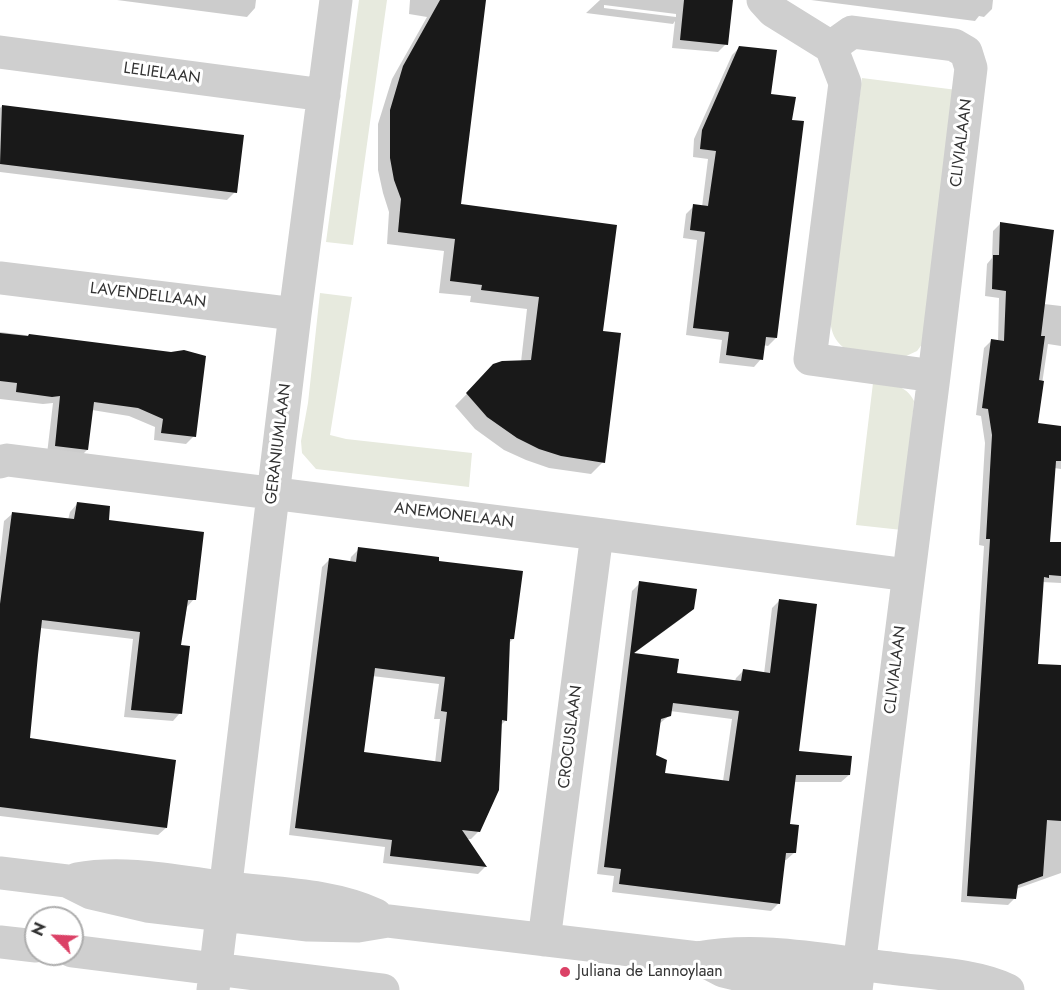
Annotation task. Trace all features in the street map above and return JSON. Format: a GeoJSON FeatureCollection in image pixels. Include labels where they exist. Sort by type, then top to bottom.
{"type":"FeatureCollection","features":[{"type":"Feature","properties":{"kind":"street","name":"GERANIUMLAAN"},"geometry":{"type":"LineString","coordinates":[[215,980],[295,314],[336,0]]}},
{"type":"Feature","properties":{"kind":"street"},"geometry":{"type":"LineString","coordinates":[[763,0],[773,11],[831,47],[845,83],[810,359],[934,376]]}},
{"type":"Feature","properties":{"kind":"street","name":"CLIVIALAAN"},"geometry":{"type":"LineString","coordinates":[[831,47],[852,32],[954,45],[966,52],[971,68],[858,977]]}},
{"type":"Feature","properties":{"kind":"street","name":"LELIELAAN"},"geometry":{"type":"LineString","coordinates":[[0,52],[324,95]]}},
{"type":"Feature","properties":{"kind":"street","name":"LAVENDELLAAN"},"geometry":{"type":"LineString","coordinates":[[0,278],[295,314]]}},
{"type":"Feature","properties":{"kind":"street","name":"ANEMONELAAN"},"geometry":{"type":"LineString","coordinates":[[0,462],[7,460],[273,493],[908,575]]}},
{"type":"Feature","properties":{"kind":"street","name":"CROCUSLAAN"},"geometry":{"type":"LineString","coordinates":[[544,940],[597,534]]}},
{"type":"Feature","properties":{"kind":"street"},"geometry":{"type":"LineString","coordinates":[[0,873],[67,881],[92,893],[147,906],[225,901],[308,925],[358,926],[388,921],[698,958],[724,953],[760,953],[858,977],[955,976],[1000,986],[1008,990]]}},
{"type":"Feature","properties":{"kind":"street"},"geometry":{"type":"LineString","coordinates":[[0,942],[24,945]]}},
{"type":"Feature","properties":{"kind":"street"},"geometry":{"type":"LineString","coordinates":[[84,953],[215,980],[383,990]]}},
{"type":"Feature","properties":{"kind":"street"},"geometry":{"type":"LineString","coordinates":[[698,958],[723,971],[746,977],[838,990]]}},
{"type":"Feature","properties":{"kind":"shaded area"},"geometry":{"type":"Polygon","coordinates":[[[359,0],[387,0],[353,245],[326,242],[359,0]]]}},
{"type":"Feature","properties":{"kind":"shaded area"},"geometry":{"type":"Polygon","coordinates":[[[862,78],[957,90],[923,343],[917,351],[904,357],[844,348],[834,336],[830,321],[862,78]]]}},
{"type":"Feature","properties":{"kind":"shaded area"},"geometry":{"type":"Polygon","coordinates":[[[320,293],[352,297],[330,435],[346,439],[472,453],[469,487],[316,469],[302,453],[301,441],[308,403],[320,293]]]}},
{"type":"Feature","properties":{"kind":"shaded area"},"geometry":{"type":"Polygon","coordinates":[[[873,383],[902,388],[911,395],[914,401],[902,530],[856,525],[873,383]]]}},
{"type":"Feature","properties":{"kind":"building"},"geometry":{"type":"Polygon","coordinates":[[[440,0],[486,0],[461,204],[617,225],[603,331],[621,333],[605,463],[561,456],[539,449],[517,438],[487,417],[466,393],[493,364],[502,361],[531,360],[539,297],[481,290],[482,285],[450,281],[455,239],[398,232],[401,199],[394,180],[390,158],[390,110],[403,66],[440,0]]]}},
{"type":"Feature","properties":{"kind":"building"},"geometry":{"type":"Polygon","coordinates":[[[684,0],[733,0],[728,45],[680,40],[684,0]]]}},
{"type":"Feature","properties":{"kind":"building"},"geometry":{"type":"Polygon","coordinates":[[[739,46],[777,50],[771,94],[796,97],[792,120],[804,121],[777,338],[766,337],[763,360],[726,355],[729,332],[693,328],[705,232],[690,230],[693,204],[708,206],[716,151],[700,149],[702,130],[739,46]]]}},
{"type":"Feature","properties":{"kind":"building"},"geometry":{"type":"Polygon","coordinates":[[[2,105],[244,135],[237,193],[0,164],[2,105]]]}},
{"type":"Feature","properties":{"kind":"building"},"geometry":{"type":"Polygon","coordinates":[[[1000,222],[1054,230],[1041,336],[1045,336],[1039,380],[1044,381],[1038,423],[1061,426],[1061,461],[1056,461],[1050,542],[1061,542],[1061,576],[1044,577],[1038,664],[1061,665],[1061,821],[1047,820],[1043,876],[1018,885],[1016,899],[967,896],[990,539],[986,539],[992,435],[988,409],[982,408],[991,339],[1004,341],[1006,291],[992,289],[993,255],[999,255],[1000,222]]]}},
{"type":"Feature","properties":{"kind":"building"},"geometry":{"type":"Polygon","coordinates":[[[0,333],[28,336],[29,334],[171,352],[184,350],[206,356],[196,437],[161,433],[163,419],[138,408],[94,402],[88,450],[55,446],[60,396],[16,392],[17,383],[0,381],[0,333]]]}},
{"type":"Feature","properties":{"kind":"building"},"geometry":{"type":"Polygon","coordinates":[[[77,502],[110,506],[109,520],[204,532],[196,600],[188,600],[181,645],[190,646],[182,714],[131,710],[140,632],[42,620],[30,738],[176,760],[167,828],[0,807],[0,604],[12,512],[74,519],[77,502]]]}},
{"type":"Feature","properties":{"kind":"building"},"geometry":{"type":"Polygon","coordinates":[[[358,547],[439,557],[439,561],[523,571],[514,639],[510,639],[507,721],[502,720],[499,790],[480,832],[462,830],[487,867],[390,856],[392,840],[295,828],[329,558],[356,562],[358,547]],[[375,668],[364,752],[441,762],[447,712],[441,711],[445,677],[375,668]]]}},
{"type":"Feature","properties":{"kind":"building"},"geometry":{"type":"Polygon","coordinates":[[[639,581],[697,589],[694,609],[634,653],[679,659],[677,673],[741,681],[743,669],[770,673],[779,599],[817,604],[799,751],[852,756],[850,775],[796,775],[790,824],[799,825],[796,853],[786,853],[780,904],[619,884],[621,869],[604,867],[639,581]],[[673,703],[671,716],[661,719],[656,755],[667,760],[665,773],[729,781],[739,711],[673,703]]]}},
{"type":"Feature","properties":{"kind":"place","name":"Juliana de Lannoylaan"},"geometry":{"type":"Point","coordinates":[565,972]}}]}
